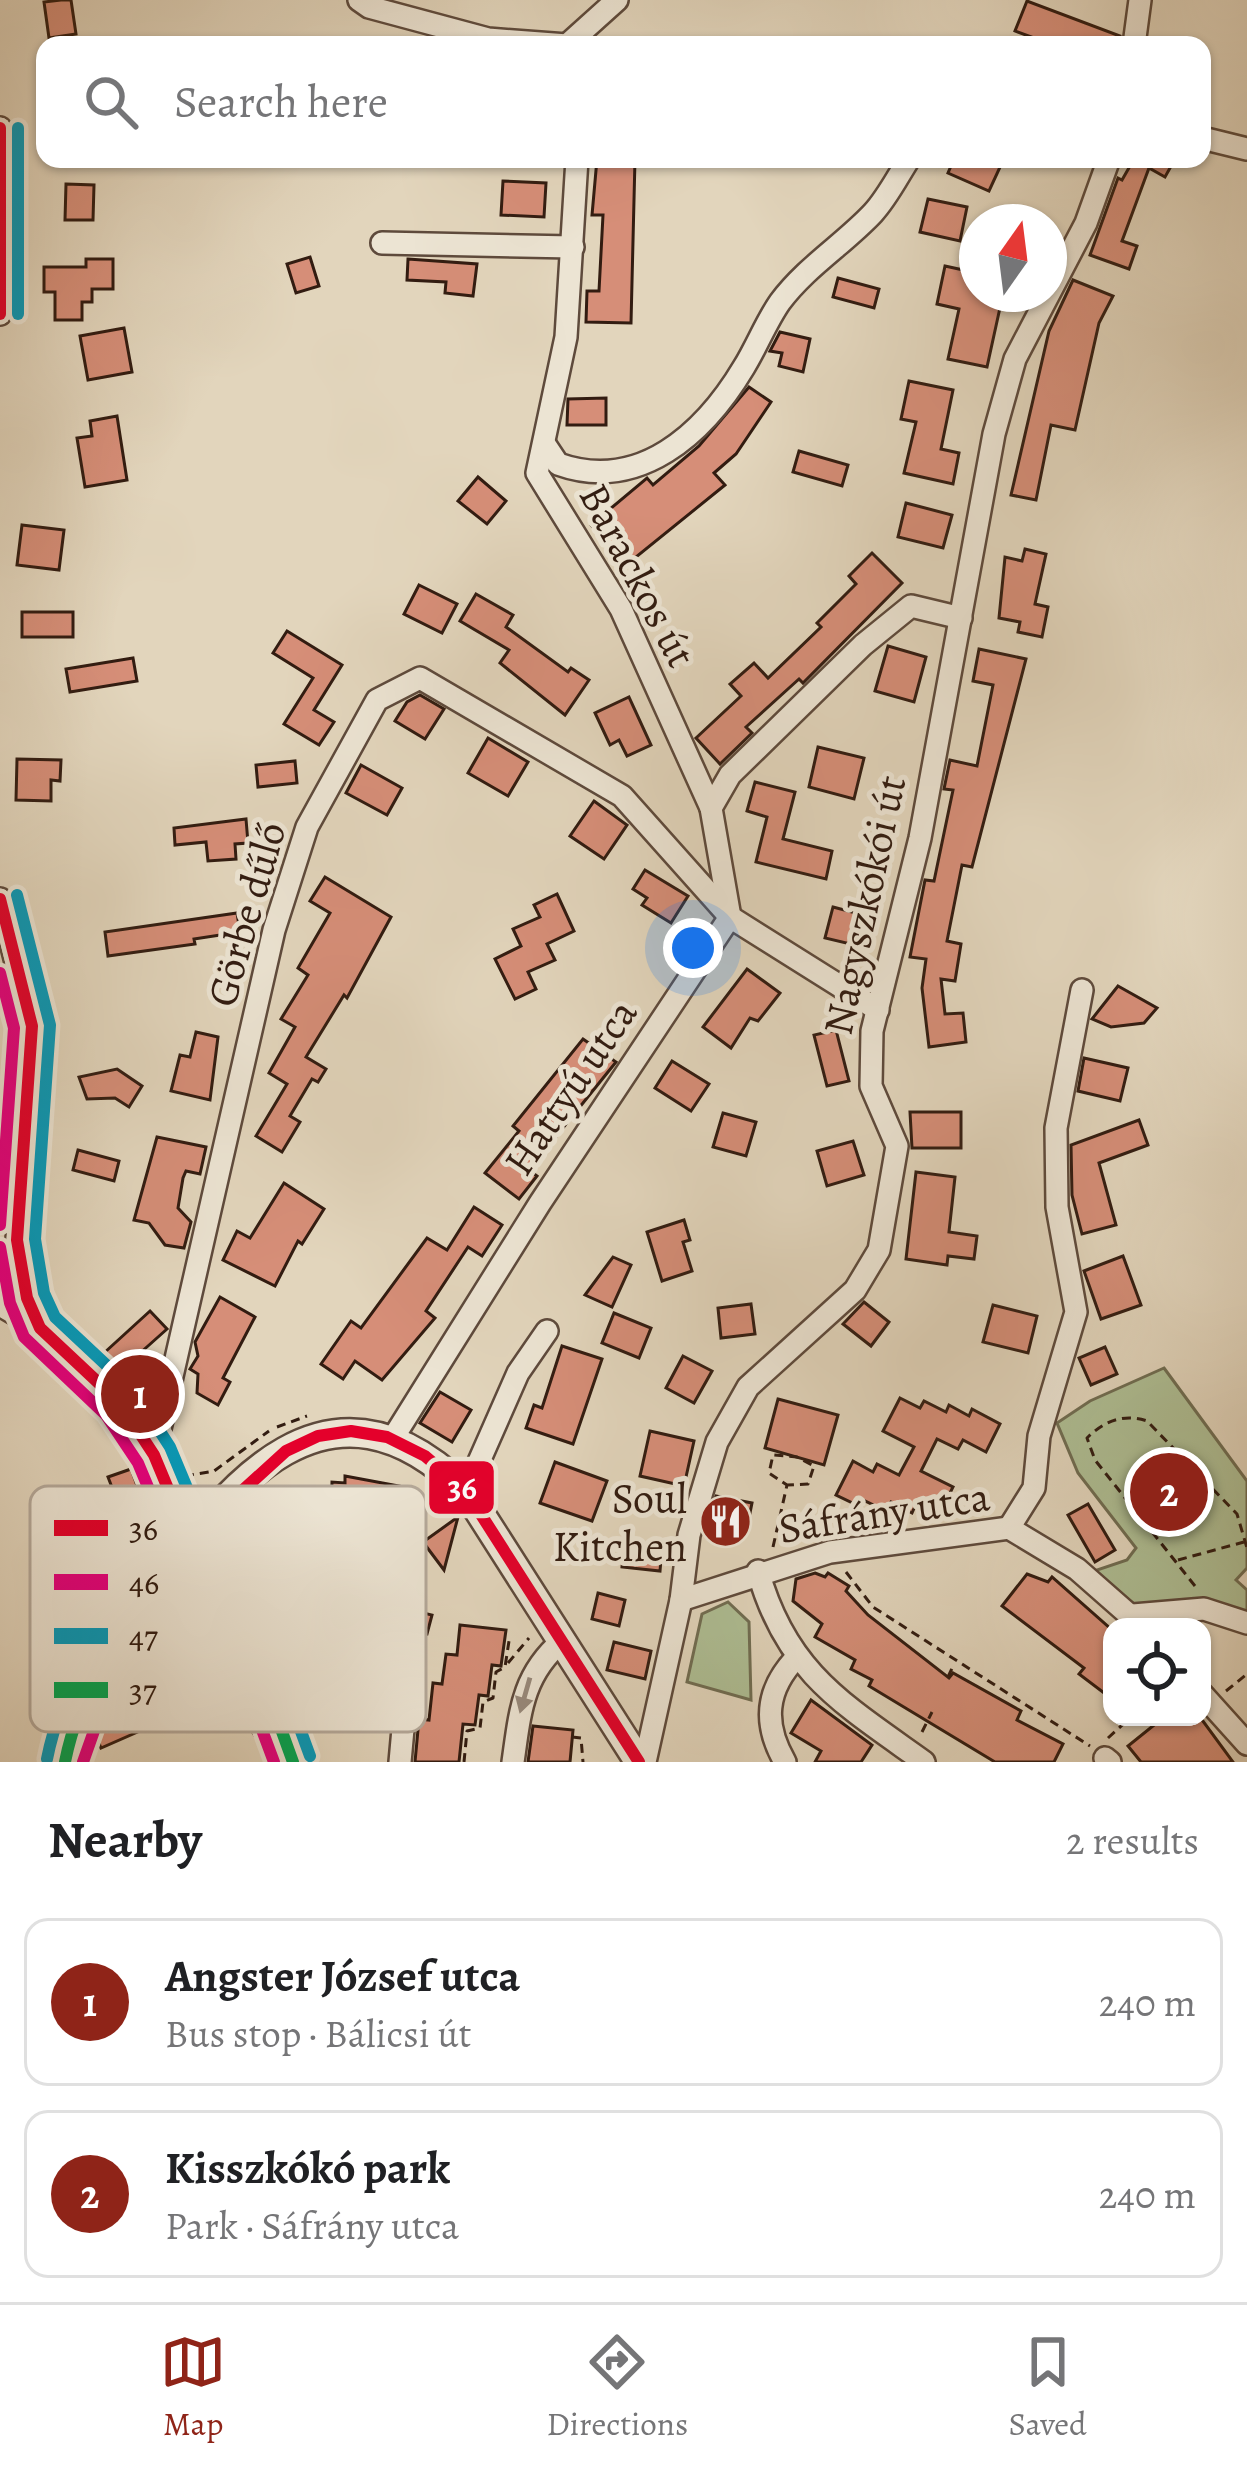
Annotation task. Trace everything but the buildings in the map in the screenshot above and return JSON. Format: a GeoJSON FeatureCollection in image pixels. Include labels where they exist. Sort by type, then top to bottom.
{"type":"FeatureCollection","features":[{"type":"Feature","properties":{"kind":"street"},"geometry":{"type":"LineString","coordinates":[[359,0],[368,7],[477,36]]}},
{"type":"Feature","properties":{"kind":"street"},"geometry":{"type":"LineString","coordinates":[[577,36],[617,0]]}},
{"type":"Feature","properties":{"kind":"street"},"geometry":{"type":"LineString","coordinates":[[1135,36],[1140,0]]}},
{"type":"Feature","properties":{"kind":"street"},"geometry":{"type":"LineString","coordinates":[[0,128],[0,314]]}},
{"type":"Feature","properties":{"kind":"street"},"geometry":{"type":"LineString","coordinates":[[1211,140],[1247,149]]}},
{"type":"Feature","properties":{"kind":"street","name":"Barackos út"},"geometry":{"type":"LineString","coordinates":[[577,168],[566,338],[537,472],[622,609],[711,808]]}},
{"type":"Feature","properties":{"kind":"street"},"geometry":{"type":"LineString","coordinates":[[546,446],[558,464],[600,476],[642,464],[686,440],[742,371],[780,303],[836,243],[874,212],[903,168]]}},
{"type":"Feature","properties":{"kind":"street","name":"Nagyszkókói út"},"geometry":{"type":"LineString","coordinates":[[642,1762],[681,1600],[689,1534],[717,1442],[748,1387],[855,1290],[879,1250],[897,1146],[871,1086],[878,1010],[920,838],[994,434],[1015,359],[1086,223],[1106,168]]}},
{"type":"Feature","properties":{"kind":"street"},"geometry":{"type":"LineString","coordinates":[[382,243],[573,247]]}},
{"type":"Feature","properties":{"kind":"street"},"geometry":{"type":"LineString","coordinates":[[878,1010],[730,917],[711,808],[730,776],[863,645],[911,606],[961,618]]}},
{"type":"Feature","properties":{"kind":"street","name":"Görbe dűlő"},"geometry":{"type":"LineString","coordinates":[[156,1449],[274,930],[307,827],[377,700],[420,678],[622,796],[730,917]]}},
{"type":"Feature","properties":{"kind":"street"},"geometry":{"type":"LineString","coordinates":[[0,898],[32,1026],[17,1240],[20,1272],[40,1328]]}},
{"type":"Feature","properties":{"kind":"street","name":"Hattyú utca"},"geometry":{"type":"LineString","coordinates":[[393,1438],[540,1203],[730,917]]}},
{"type":"Feature","properties":{"kind":"street"},"geometry":{"type":"LineString","coordinates":[[1009,1528],[1034,1488],[1039,1436],[1076,1312],[1057,1207],[1056,1128],[1082,990]]}},
{"type":"Feature","properties":{"kind":"street"},"geometry":{"type":"LineString","coordinates":[[0,1305],[40,1328],[120,1403],[156,1449],[170,1486]]}},
{"type":"Feature","properties":{"kind":"street"},"geometry":{"type":"LineString","coordinates":[[466,1491],[518,1373],[548,1331]]}},
{"type":"Feature","properties":{"kind":"street"},"geometry":{"type":"LineString","coordinates":[[239,1486],[290,1447],[346,1431],[393,1438],[434,1460],[466,1491],[557,1645],[642,1762]]}},
{"type":"Feature","properties":{"kind":"street","name":"Sáfrány utca"},"geometry":{"type":"LineString","coordinates":[[681,1600],[758,1571],[830,1552],[1009,1528],[1077,1569],[1134,1618]]}},
{"type":"Feature","properties":{"kind":"street"},"geometry":{"type":"LineString","coordinates":[[758,1571],[772,1620],[820,1685],[918,1757]]}},
{"type":"Feature","properties":{"kind":"street"},"geometry":{"type":"LineString","coordinates":[[1154,1618],[1204,1609],[1247,1623]]}},
{"type":"Feature","properties":{"kind":"street"},"geometry":{"type":"LineString","coordinates":[[513,1762],[522,1698],[535,1664],[557,1645]]}},
{"type":"Feature","properties":{"kind":"street"},"geometry":{"type":"LineString","coordinates":[[785,1762],[768,1733],[773,1697],[796,1657]]}},
{"type":"Feature","properties":{"kind":"street"},"geometry":{"type":"LineString","coordinates":[[1211,1704],[1247,1744]]}},
{"type":"Feature","properties":{"kind":"street"},"geometry":{"type":"LineString","coordinates":[[65,1762],[71,1732]]}},
{"type":"Feature","properties":{"kind":"street"},"geometry":{"type":"LineString","coordinates":[[282,1732],[293,1762]]}},
{"type":"Feature","properties":{"kind":"street"},"geometry":{"type":"LineString","coordinates":[[400,1762],[403,1732]]}},
{"type":"Feature","properties":{"kind":"path"},"geometry":{"type":"LineString","coordinates":[[156,1449],[175,1473],[193,1478],[214,1471],[274,1429],[315,1414]]}},
{"type":"Feature","properties":{"kind":"path"},"geometry":{"type":"LineString","coordinates":[[1204,1609],[1178,1561],[1095,1460],[1087,1438],[1112,1421],[1139,1418],[1238,1514],[1247,1549]]}},
{"type":"Feature","properties":{"kind":"path"},"geometry":{"type":"LineString","coordinates":[[1152,1526],[1168,1498],[1169,1475],[1181,1454]]}},
{"type":"Feature","properties":{"kind":"path"},"geometry":{"type":"LineString","coordinates":[[773,1455],[814,1466],[808,1484],[787,1485],[769,1473],[773,1455]]}},
{"type":"Feature","properties":{"kind":"path"},"geometry":{"type":"LineString","coordinates":[[773,1546],[787,1485]]}},
{"type":"Feature","properties":{"kind":"path"},"geometry":{"type":"LineString","coordinates":[[1178,1561],[1246,1541]]}},
{"type":"Feature","properties":{"kind":"path"},"geometry":{"type":"LineString","coordinates":[[830,1552],[873,1607],[1108,1760]]}},
{"type":"Feature","properties":{"kind":"path"},"geometry":{"type":"LineString","coordinates":[[464,1762],[467,1731],[480,1728],[483,1702],[493,1698],[496,1672],[538,1628],[557,1645]]}},
{"type":"Feature","properties":{"kind":"path"},"geometry":{"type":"LineString","coordinates":[[504,1641],[509,1641],[505,1667]]}},
{"type":"Feature","properties":{"kind":"path"},"geometry":{"type":"LineString","coordinates":[[948,1677],[955,1663]]}},
{"type":"Feature","properties":{"kind":"path"},"geometry":{"type":"LineString","coordinates":[[1211,1696],[1247,1673]]}},
{"type":"Feature","properties":{"kind":"path"},"geometry":{"type":"LineString","coordinates":[[918,1757],[932,1712]]}},
{"type":"Feature","properties":{"kind":"path"},"geometry":{"type":"LineString","coordinates":[[252,1732],[262,1748]]}},
{"type":"Feature","properties":{"kind":"path"},"geometry":{"type":"LineString","coordinates":[[572,1737],[580,1738],[583,1762]]}},
{"type":"Feature","properties":{"kind":"green space"},"geometry":{"type":"Polygon","coordinates":[[[1164,1368],[1247,1481],[1247,1568],[1236,1580],[1247,1590],[1247,1615],[1181,1601],[1135,1605],[1094,1571],[1127,1560],[1136,1548],[1078,1473],[1057,1423],[1090,1401],[1164,1368]]]}},
{"type":"Feature","properties":{"kind":"green space"},"geometry":{"type":"Polygon","coordinates":[[[728,1602],[749,1622],[751,1700],[687,1682],[702,1614],[728,1602]]]}},
{"type":"Feature","properties":{"kind":"transit line","name":"36"},"geometry":{"type":"LineString","coordinates":[[0,128],[0,314]]}},
{"type":"Feature","properties":{"kind":"transit line","name":"47"},"geometry":{"type":"LineString","coordinates":[[18,128],[18,314]]}},
{"type":"Feature","properties":{"kind":"transit line","name":"47"},"geometry":{"type":"LineString","coordinates":[[17,895],[50,1025],[35,1239],[44,1293],[55,1317],[134,1391],[170,1447],[186,1486]]}},
{"type":"Feature","properties":{"kind":"transit line","name":"36"},"geometry":{"type":"LineString","coordinates":[[0,899],[32,1026],[17,1240],[27,1298],[40,1328],[120,1403],[154,1455],[167,1486]]}},
{"type":"Feature","properties":{"kind":"transit line","name":"46"},"geometry":{"type":"LineString","coordinates":[[0,973],[14,1028],[0,1225]]}},
{"type":"Feature","properties":{"kind":"transit line","name":"46"},"geometry":{"type":"LineString","coordinates":[[0,1247],[10,1303],[24,1337],[106,1415],[148,1486]]}},
{"type":"Feature","properties":{"kind":"transit line","name":"36"},"geometry":{"type":"LineString","coordinates":[[247,1486],[286,1451],[318,1436],[351,1431],[387,1437],[425,1456],[466,1491],[639,1762]]}},
{"type":"Feature","properties":{"kind":"transit line","name":"47"},"geometry":{"type":"LineString","coordinates":[[47,1759],[54,1732]]}},
{"type":"Feature","properties":{"kind":"transit line","name":"37"},"geometry":{"type":"LineString","coordinates":[[65,1762],[72,1732]]}},
{"type":"Feature","properties":{"kind":"transit line","name":"46"},"geometry":{"type":"LineString","coordinates":[[83,1762],[94,1732]]}},
{"type":"Feature","properties":{"kind":"transit line","name":"46"},"geometry":{"type":"LineString","coordinates":[[263,1732],[274,1762]]}},
{"type":"Feature","properties":{"kind":"transit line","name":"37"},"geometry":{"type":"LineString","coordinates":[[282,1732],[293,1762]]}},
{"type":"Feature","properties":{"kind":"transit line","name":"47"},"geometry":{"type":"LineString","coordinates":[[301,1732],[310,1756]]}},
{"type":"Feature","properties":{"kind":"place","name":"Angster József utca"},"geometry":{"type":"Point","coordinates":[140,1394]}},
{"type":"Feature","properties":{"kind":"place","name":"Kisszkókó park"},"geometry":{"type":"Point","coordinates":[1169,1492]}},
{"type":"Feature","properties":{"kind":"place","name":"Soul Kitchen"},"geometry":{"type":"Point","coordinates":[726,1522]}}]}
